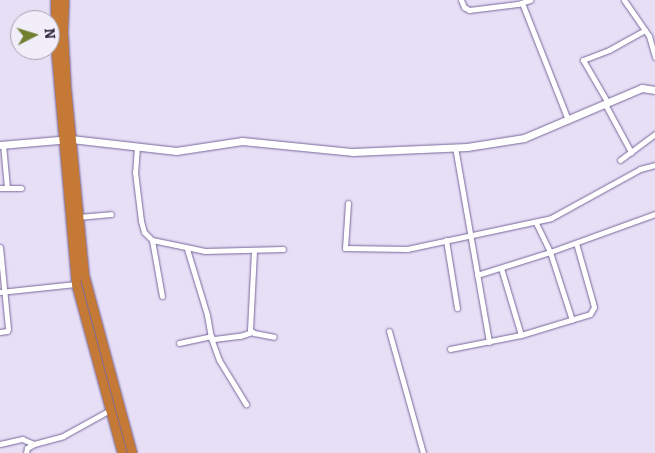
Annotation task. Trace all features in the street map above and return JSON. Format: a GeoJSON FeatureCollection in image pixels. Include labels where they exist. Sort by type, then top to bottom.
{"type":"FeatureCollection","features":[{"type":"Feature","properties":{"kind":"highway"},"geometry":{"type":"LineString","coordinates":[[55,0],[56,54],[84,275],[89,302],[132,453]]}},
{"type":"Feature","properties":{"kind":"highway"},"geometry":{"type":"LineString","coordinates":[[64,0],[67,139],[76,284],[122,453]]}},
{"type":"Feature","properties":{"kind":"street"},"geometry":{"type":"LineString","coordinates":[[461,0],[464,7],[469,10],[522,3],[530,0]]}},
{"type":"Feature","properties":{"kind":"street"},"geometry":{"type":"LineString","coordinates":[[624,0],[645,30],[653,45],[655,57]]}},
{"type":"Feature","properties":{"kind":"street"},"geometry":{"type":"LineString","coordinates":[[522,3],[568,120]]}},
{"type":"Feature","properties":{"kind":"street"},"geometry":{"type":"LineString","coordinates":[[631,152],[583,60],[608,50],[645,30]]}},
{"type":"Feature","properties":{"kind":"street"},"geometry":{"type":"LineString","coordinates":[[7,188],[2,144],[67,139],[176,151],[242,141],[275,143],[335,152],[455,148],[524,138],[642,88],[655,87]]}},
{"type":"Feature","properties":{"kind":"street"},"geometry":{"type":"LineString","coordinates":[[620,160],[655,134]]}},
{"type":"Feature","properties":{"kind":"street"},"geometry":{"type":"LineString","coordinates":[[137,146],[135,172],[141,221],[144,232],[152,240],[187,249],[254,251],[283,249]]}},
{"type":"Feature","properties":{"kind":"street"},"geometry":{"type":"LineString","coordinates":[[455,148],[489,342]]}},
{"type":"Feature","properties":{"kind":"street"},"geometry":{"type":"LineString","coordinates":[[348,203],[344,245],[349,250],[407,249],[536,223],[559,215],[640,169],[655,165]]}},
{"type":"Feature","properties":{"kind":"street"},"geometry":{"type":"LineString","coordinates":[[0,188],[21,188]]}},
{"type":"Feature","properties":{"kind":"street"},"geometry":{"type":"LineString","coordinates":[[78,216],[111,214]]}},
{"type":"Feature","properties":{"kind":"street"},"geometry":{"type":"LineString","coordinates":[[477,275],[550,252],[655,214]]}},
{"type":"Feature","properties":{"kind":"street"},"geometry":{"type":"LineString","coordinates":[[536,223],[550,252],[572,320]]}},
{"type":"Feature","properties":{"kind":"street"},"geometry":{"type":"LineString","coordinates":[[152,240],[162,296]]}},
{"type":"Feature","properties":{"kind":"street"},"geometry":{"type":"LineString","coordinates":[[446,240],[457,308]]}},
{"type":"Feature","properties":{"kind":"street"},"geometry":{"type":"LineString","coordinates":[[450,349],[520,335],[590,314],[594,307],[576,243]]}},
{"type":"Feature","properties":{"kind":"street"},"geometry":{"type":"LineString","coordinates":[[0,247],[2,291],[8,330],[0,332]]}},
{"type":"Feature","properties":{"kind":"street"},"geometry":{"type":"LineString","coordinates":[[187,249],[208,314],[211,337],[219,360],[246,404]]}},
{"type":"Feature","properties":{"kind":"street"},"geometry":{"type":"LineString","coordinates":[[252,332],[249,325],[254,251]]}},
{"type":"Feature","properties":{"kind":"street"},"geometry":{"type":"LineString","coordinates":[[501,268],[520,335]]}},
{"type":"Feature","properties":{"kind":"street"},"geometry":{"type":"LineString","coordinates":[[2,291],[76,284]]}},
{"type":"Feature","properties":{"kind":"street"},"geometry":{"type":"LineString","coordinates":[[390,331],[423,453]]}},
{"type":"Feature","properties":{"kind":"street"},"geometry":{"type":"LineString","coordinates":[[179,343],[211,337],[214,340],[252,332],[274,337]]}},
{"type":"Feature","properties":{"kind":"street"},"geometry":{"type":"LineString","coordinates":[[26,453],[27,448],[34,444],[63,436],[110,410]]}},
{"type":"Feature","properties":{"kind":"street"},"geometry":{"type":"LineString","coordinates":[[0,444],[25,439],[34,444]]}}]}
